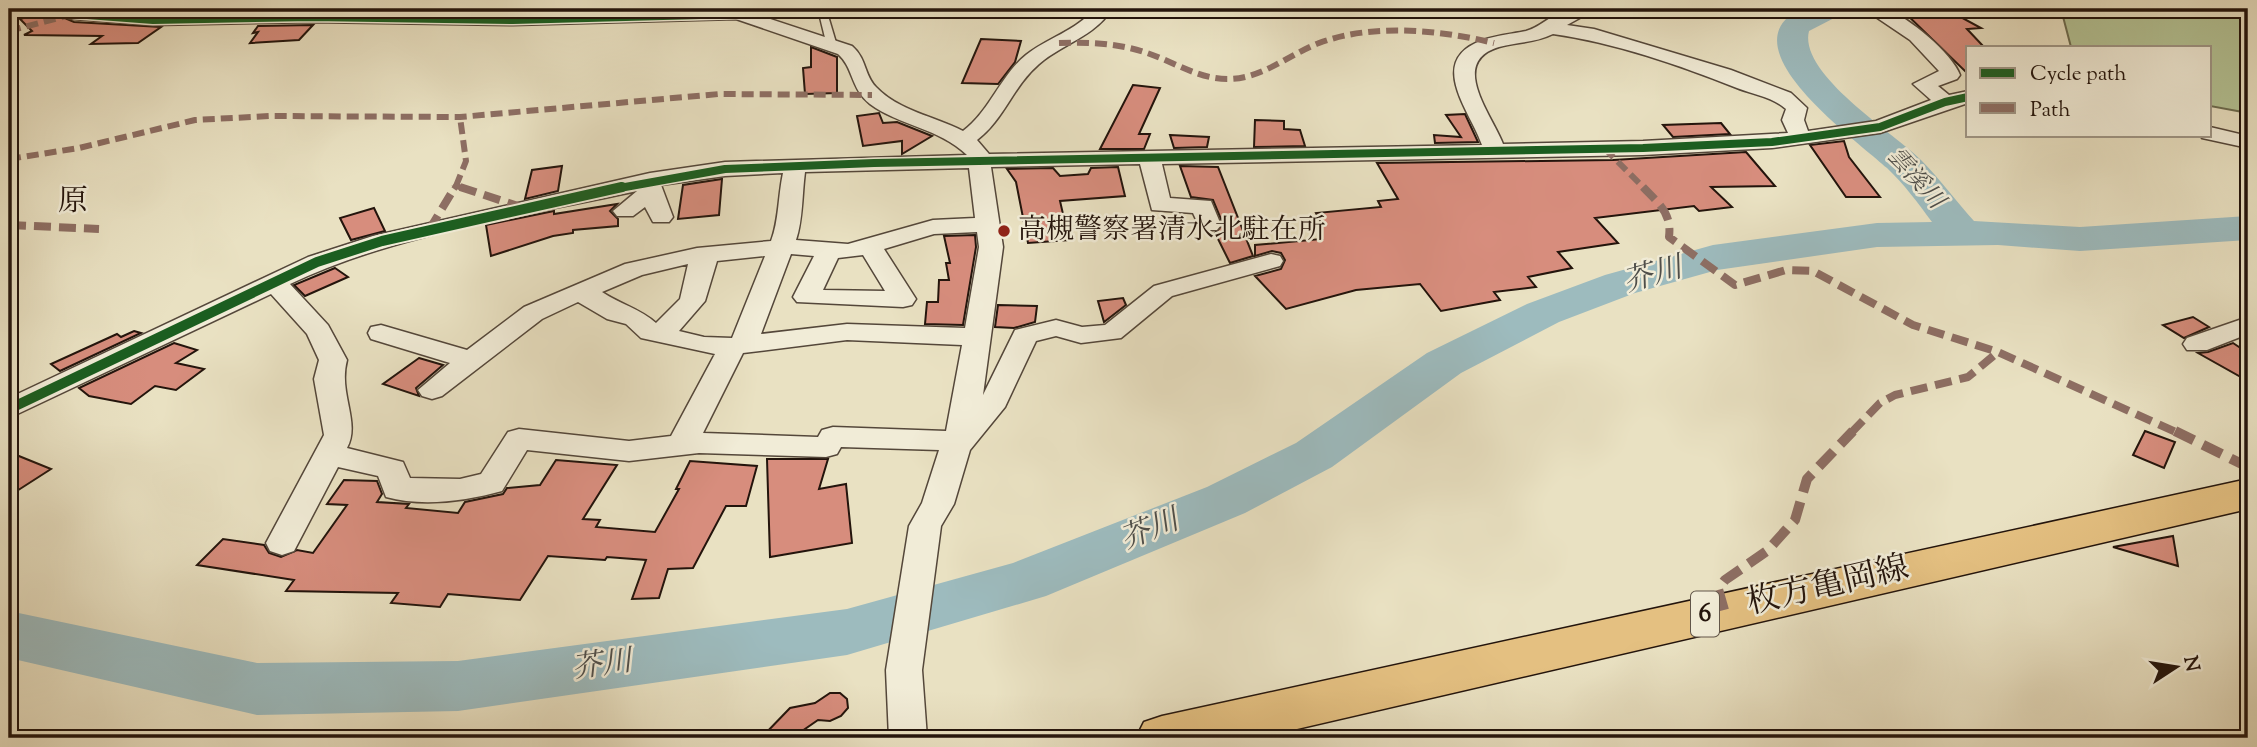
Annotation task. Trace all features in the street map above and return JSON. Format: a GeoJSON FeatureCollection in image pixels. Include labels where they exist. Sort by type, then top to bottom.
{"type":"FeatureCollection","features":[{"type":"Feature","properties":{"kind":"main road","name":"枚方亀岡線"},"geometry":{"type":"LineString","coordinates":[[1163,738],[1476,665],[2248,494]]}},
{"type":"Feature","properties":{"kind":"street"},"geometry":{"type":"LineString","coordinates":[[70,9],[74,14],[153,20],[312,17],[513,20],[745,12],[832,46],[854,58],[863,86],[874,97],[894,111],[935,125],[964,140],[978,153],[991,247],[965,416],[938,504],[925,526],[904,670],[908,738]]}},
{"type":"Feature","properties":{"kind":"street"},"geometry":{"type":"LineString","coordinates":[[964,140],[977,132],[996,112],[1032,60],[1081,31],[1103,9]]}},
{"type":"Feature","properties":{"kind":"street"},"geometry":{"type":"LineString","coordinates":[[1495,151],[1484,123],[1465,92],[1463,80],[1467,61],[1489,44],[1536,34],[1551,19],[1587,9]]}},
{"type":"Feature","properties":{"kind":"street"},"geometry":{"type":"LineString","coordinates":[[1873,9],[1917,36],[1948,69],[1950,75],[1923,84],[1945,102]]}},
{"type":"Feature","properties":{"kind":"street"},"geometry":{"type":"LineString","coordinates":[[1551,19],[1587,33],[1709,69],[1784,97],[1797,108],[1793,120],[1800,138]]}},
{"type":"Feature","properties":{"kind":"street"},"geometry":{"type":"LineString","coordinates":[[9,409],[48,393],[317,262],[382,241],[725,169],[1720,145],[1873,128],[1945,102],[1966,97]]}},
{"type":"Feature","properties":{"kind":"street"},"geometry":{"type":"LineString","coordinates":[[2212,133],[2248,142]]}},
{"type":"Feature","properties":{"kind":"street"},"geometry":{"type":"LineString","coordinates":[[1150,159],[1160,205],[1203,205],[1209,225]]}},
{"type":"Feature","properties":{"kind":"street"},"geometry":{"type":"LineString","coordinates":[[681,446],[756,317],[788,228],[787,213],[795,167]]}},
{"type":"Feature","properties":{"kind":"street"},"geometry":{"type":"LineString","coordinates":[[625,211],[650,186]]}},
{"type":"Feature","properties":{"kind":"street"},"geometry":{"type":"LineString","coordinates":[[650,186],[661,217]]}},
{"type":"Feature","properties":{"kind":"street"},"geometry":{"type":"LineString","coordinates":[[432,390],[533,313],[634,269],[709,254],[779,247],[849,251],[933,227],[988,224]]}},
{"type":"Feature","properties":{"kind":"street"},"geometry":{"type":"LineString","coordinates":[[830,249],[806,297],[903,299],[870,245]]}},
{"type":"Feature","properties":{"kind":"street"},"geometry":{"type":"LineString","coordinates":[[661,334],[692,302],[701,264],[709,254]]}},
{"type":"Feature","properties":{"kind":"street"},"geometry":{"type":"LineString","coordinates":[[956,446],[991,407],[1025,336],[1056,328],[1081,335],[1112,332],[1163,291],[1271,261]]}},
{"type":"Feature","properties":{"kind":"street"},"geometry":{"type":"LineString","coordinates":[[274,282],[320,331],[333,360],[328,379],[340,435],[282,543]]}},
{"type":"Feature","properties":{"kind":"street"},"geometry":{"type":"LineString","coordinates":[[575,294],[591,296],[615,313],[635,318],[650,332],[704,345],[738,346],[847,332],[977,337]]}},
{"type":"Feature","properties":{"kind":"street"},"geometry":{"type":"LineString","coordinates":[[2197,344],[2248,325]]}},
{"type":"Feature","properties":{"kind":"street"},"geometry":{"type":"LineString","coordinates":[[381,333],[471,360]]}},
{"type":"Feature","properties":{"kind":"street"},"geometry":{"type":"LineString","coordinates":[[331,455],[392,469],[397,489],[460,490],[491,483],[519,439],[629,451],[699,443],[826,447],[833,437],[956,446]]}},
{"type":"Feature","properties":{"kind":"lane"},"geometry":{"type":"LineString","coordinates":[[822,9],[832,46]]}},
{"type":"Feature","properties":{"kind":"green space"},"geometry":{"type":"Polygon","coordinates":[[[2061,9],[2248,9],[2248,113],[2212,106],[2212,46],[2071,46],[2061,9]]]}},
{"type":"Feature","properties":{"kind":"building"},"geometry":{"type":"Polygon","coordinates":[[[26,9],[54,9],[62,17],[74,22],[161,27],[138,43],[91,44],[102,36],[24,35],[32,31],[20,19],[31,16],[26,9]]]}},
{"type":"Feature","properties":{"kind":"building"},"geometry":{"type":"Polygon","coordinates":[[[1901,9],[1946,9],[1981,28],[1967,29],[1983,46],[1966,46],[1966,72],[1901,9]]]}},
{"type":"Feature","properties":{"kind":"building"},"geometry":{"type":"Polygon","coordinates":[[[313,25],[299,40],[250,43],[258,32],[253,33],[258,26],[313,25]]]}},
{"type":"Feature","properties":{"kind":"building"},"geometry":{"type":"Polygon","coordinates":[[[981,39],[1021,41],[1015,62],[998,84],[962,83],[981,39]]]}},
{"type":"Feature","properties":{"kind":"building"},"geometry":{"type":"Polygon","coordinates":[[[811,47],[837,57],[837,93],[805,94],[803,68],[811,67],[811,47]]]}},
{"type":"Feature","properties":{"kind":"building"},"geometry":{"type":"Polygon","coordinates":[[[1133,85],[1160,88],[1139,134],[1150,134],[1144,149],[1100,149],[1133,85]]]}},
{"type":"Feature","properties":{"kind":"building"},"geometry":{"type":"Polygon","coordinates":[[[879,113],[883,123],[897,122],[932,136],[902,154],[902,141],[863,146],[857,116],[879,113]]]}},
{"type":"Feature","properties":{"kind":"building"},"geometry":{"type":"Polygon","coordinates":[[[1465,114],[1478,142],[1435,143],[1434,135],[1461,137],[1446,115],[1465,114]]]}},
{"type":"Feature","properties":{"kind":"building"},"geometry":{"type":"Polygon","coordinates":[[[1255,120],[1284,121],[1284,129],[1300,130],[1305,146],[1254,147],[1255,120]]]}},
{"type":"Feature","properties":{"kind":"building"},"geometry":{"type":"Polygon","coordinates":[[[1721,123],[1730,134],[1673,137],[1663,125],[1721,123]]]}},
{"type":"Feature","properties":{"kind":"building"},"geometry":{"type":"Polygon","coordinates":[[[1170,135],[1209,137],[1207,147],[1174,148],[1170,135]]]}},
{"type":"Feature","properties":{"kind":"building"},"geometry":{"type":"Polygon","coordinates":[[[1844,141],[1849,157],[1880,197],[1846,197],[1810,145],[1844,141]]]}},
{"type":"Feature","properties":{"kind":"building"},"geometry":{"type":"Polygon","coordinates":[[[1746,152],[1775,186],[1711,187],[1732,207],[1699,211],[1694,206],[1595,218],[1618,243],[1558,252],[1572,268],[1528,277],[1536,287],[1494,292],[1500,300],[1441,311],[1420,284],[1356,290],[1286,309],[1255,276],[1281,269],[1285,260],[1281,253],[1272,251],[1255,256],[1255,245],[1322,239],[1315,225],[1322,224],[1316,213],[1381,207],[1378,201],[1398,199],[1377,163],[1613,160],[1746,152]]]}},
{"type":"Feature","properties":{"kind":"building"},"geometry":{"type":"Polygon","coordinates":[[[562,166],[558,191],[525,199],[532,170],[562,166]]]}},
{"type":"Feature","properties":{"kind":"building"},"geometry":{"type":"Polygon","coordinates":[[[1180,166],[1218,167],[1253,256],[1230,263],[1215,233],[1223,224],[1213,200],[1191,197],[1180,166]]]}},
{"type":"Feature","properties":{"kind":"building"},"geometry":{"type":"Polygon","coordinates":[[[1118,167],[1125,196],[1060,201],[1069,240],[1028,243],[1016,182],[1007,169],[1053,168],[1060,176],[1088,174],[1091,168],[1118,167]]]}},
{"type":"Feature","properties":{"kind":"building"},"geometry":{"type":"Polygon","coordinates":[[[722,179],[719,215],[678,219],[683,185],[722,179]]]}},
{"type":"Feature","properties":{"kind":"building"},"geometry":{"type":"Polygon","coordinates":[[[617,204],[610,211],[618,219],[618,226],[573,230],[573,233],[553,236],[491,256],[486,225],[554,211],[554,214],[617,204]]]}},
{"type":"Feature","properties":{"kind":"building"},"geometry":{"type":"Polygon","coordinates":[[[374,208],[385,231],[351,240],[340,218],[374,208]]]}},
{"type":"Feature","properties":{"kind":"building"},"geometry":{"type":"Polygon","coordinates":[[[975,235],[976,247],[963,325],[925,324],[927,302],[938,302],[939,280],[949,280],[946,263],[950,263],[944,236],[975,235]]]}},
{"type":"Feature","properties":{"kind":"building"},"geometry":{"type":"Polygon","coordinates":[[[335,268],[348,277],[305,296],[294,285],[335,268]]]}},
{"type":"Feature","properties":{"kind":"building"},"geometry":{"type":"Polygon","coordinates":[[[1123,298],[1126,305],[1104,322],[1098,301],[1123,298]]]}},
{"type":"Feature","properties":{"kind":"building"},"geometry":{"type":"Polygon","coordinates":[[[998,305],[1037,306],[1035,322],[1014,328],[995,327],[998,305]]]}},
{"type":"Feature","properties":{"kind":"building"},"geometry":{"type":"Polygon","coordinates":[[[2193,317],[2209,327],[2184,338],[2163,325],[2193,317]]]}},
{"type":"Feature","properties":{"kind":"building"},"geometry":{"type":"Polygon","coordinates":[[[134,331],[141,333],[60,371],[51,364],[117,334],[121,337],[134,331]]]}},
{"type":"Feature","properties":{"kind":"building"},"geometry":{"type":"Polygon","coordinates":[[[174,343],[197,350],[176,363],[204,369],[176,390],[155,386],[131,404],[89,396],[79,388],[174,343]]]}},
{"type":"Feature","properties":{"kind":"building"},"geometry":{"type":"Polygon","coordinates":[[[2233,343],[2248,353],[2248,381],[2198,353],[2233,343]]]}},
{"type":"Feature","properties":{"kind":"building"},"geometry":{"type":"Polygon","coordinates":[[[419,358],[443,365],[416,388],[419,396],[383,384],[419,358]]]}},
{"type":"Feature","properties":{"kind":"building"},"geometry":{"type":"Polygon","coordinates":[[[2145,431],[2175,442],[2164,468],[2133,455],[2145,431]]]}},
{"type":"Feature","properties":{"kind":"building"},"geometry":{"type":"Polygon","coordinates":[[[9,452],[51,469],[9,496],[9,452]]]}},
{"type":"Feature","properties":{"kind":"building"},"geometry":{"type":"Polygon","coordinates":[[[767,459],[828,459],[819,489],[846,484],[852,543],[770,557],[767,459]]]}},
{"type":"Feature","properties":{"kind":"building"},"geometry":{"type":"Polygon","coordinates":[[[556,460],[617,465],[583,519],[600,520],[596,527],[655,532],[679,489],[676,489],[690,461],[757,466],[746,506],[726,506],[693,568],[668,569],[659,598],[632,599],[646,560],[607,557],[605,560],[548,556],[520,600],[448,594],[440,607],[391,603],[398,593],[286,591],[294,580],[197,565],[223,539],[264,545],[269,553],[281,557],[297,550],[313,553],[347,505],[327,504],[344,480],[377,481],[382,494],[377,502],[409,504],[406,508],[458,513],[465,502],[503,494],[507,488],[540,485],[556,460]]]}},
{"type":"Feature","properties":{"kind":"building"},"geometry":{"type":"Polygon","coordinates":[[[2173,536],[2178,566],[2113,547],[2173,536]]]}},
{"type":"Feature","properties":{"kind":"building"},"geometry":{"type":"Polygon","coordinates":[[[830,693],[840,693],[847,699],[848,708],[841,716],[830,721],[818,720],[802,731],[762,737],[790,708],[815,703],[830,693]]]}},
{"type":"Feature","properties":{"kind":"waterway","name":"雲溪川"},"geometry":{"type":"LineString","coordinates":[[1829,9],[1806,18],[1794,30],[1794,52],[1803,69],[1834,104],[1908,168],[1963,234]]}},
{"type":"Feature","properties":{"kind":"waterway","name":"芥川"},"geometry":{"type":"LineString","coordinates":[[1963,234],[1998,233],[2080,239],[2248,228]]}},
{"type":"Feature","properties":{"kind":"waterway","name":"芥川"},"geometry":{"type":"LineString","coordinates":[[9,635],[257,689],[458,686],[847,632],[1026,581],[1226,500],[1314,455],[1444,363],[1543,313],[1620,284],[1713,258],[1877,235],[1963,234]]}},
{"type":"Feature","properties":{"kind":"marked path"},"geometry":{"type":"LineString","coordinates":[[9,31],[74,14]]}},
{"type":"Feature","properties":{"kind":"marked path"},"geometry":{"type":"LineString","coordinates":[[1059,43],[1123,47],[1144,52],[1196,74],[1218,79],[1251,75],[1319,43],[1358,34],[1431,33],[1494,43]]}},
{"type":"Feature","properties":{"kind":"marked path"},"geometry":{"type":"LineString","coordinates":[[9,159],[79,148],[195,120],[269,116],[460,117],[719,94],[807,97],[872,95]]}},
{"type":"Feature","properties":{"kind":"marked path"},"geometry":{"type":"LineString","coordinates":[[456,186],[466,161],[461,142],[463,133],[460,117]]}},
{"type":"Feature","properties":{"kind":"marked path"},"geometry":{"type":"LineString","coordinates":[[1605,149],[1668,213],[1671,222],[1669,237],[1735,285],[1786,270],[1813,271],[1913,325],[1998,352],[2132,410],[2248,467]]}},
{"type":"Feature","properties":{"kind":"marked path"},"geometry":{"type":"LineString","coordinates":[[429,230],[456,186],[521,207]]}},
{"type":"Feature","properties":{"kind":"marked path"},"geometry":{"type":"LineString","coordinates":[[9,225],[99,229]]}},
{"type":"Feature","properties":{"kind":"marked path"},"geometry":{"type":"LineString","coordinates":[[1724,610],[1718,589],[1725,580],[1767,551],[1795,520],[1807,479],[1880,403],[1895,395],[1968,377],[1998,352]]}},
{"type":"Feature","properties":{"kind":"cycle path"},"geometry":{"type":"LineString","coordinates":[[70,9],[74,14],[153,20],[312,17],[513,20],[738,14],[751,9]]}},
{"type":"Feature","properties":{"kind":"cycle path"},"geometry":{"type":"LineString","coordinates":[[9,409],[317,262],[382,241],[669,177],[725,169],[874,163],[1643,148],[1772,142],[1880,127],[1945,102],[1966,97]]}},
{"type":"Feature","properties":{"kind":"place","name":"高槻警察署清水北駐在所"},"geometry":{"type":"Point","coordinates":[1004,231]}},
{"type":"Feature","properties":{"kind":"district","name":"原"},"geometry":{"type":"Point","coordinates":[73,202]}}]}
